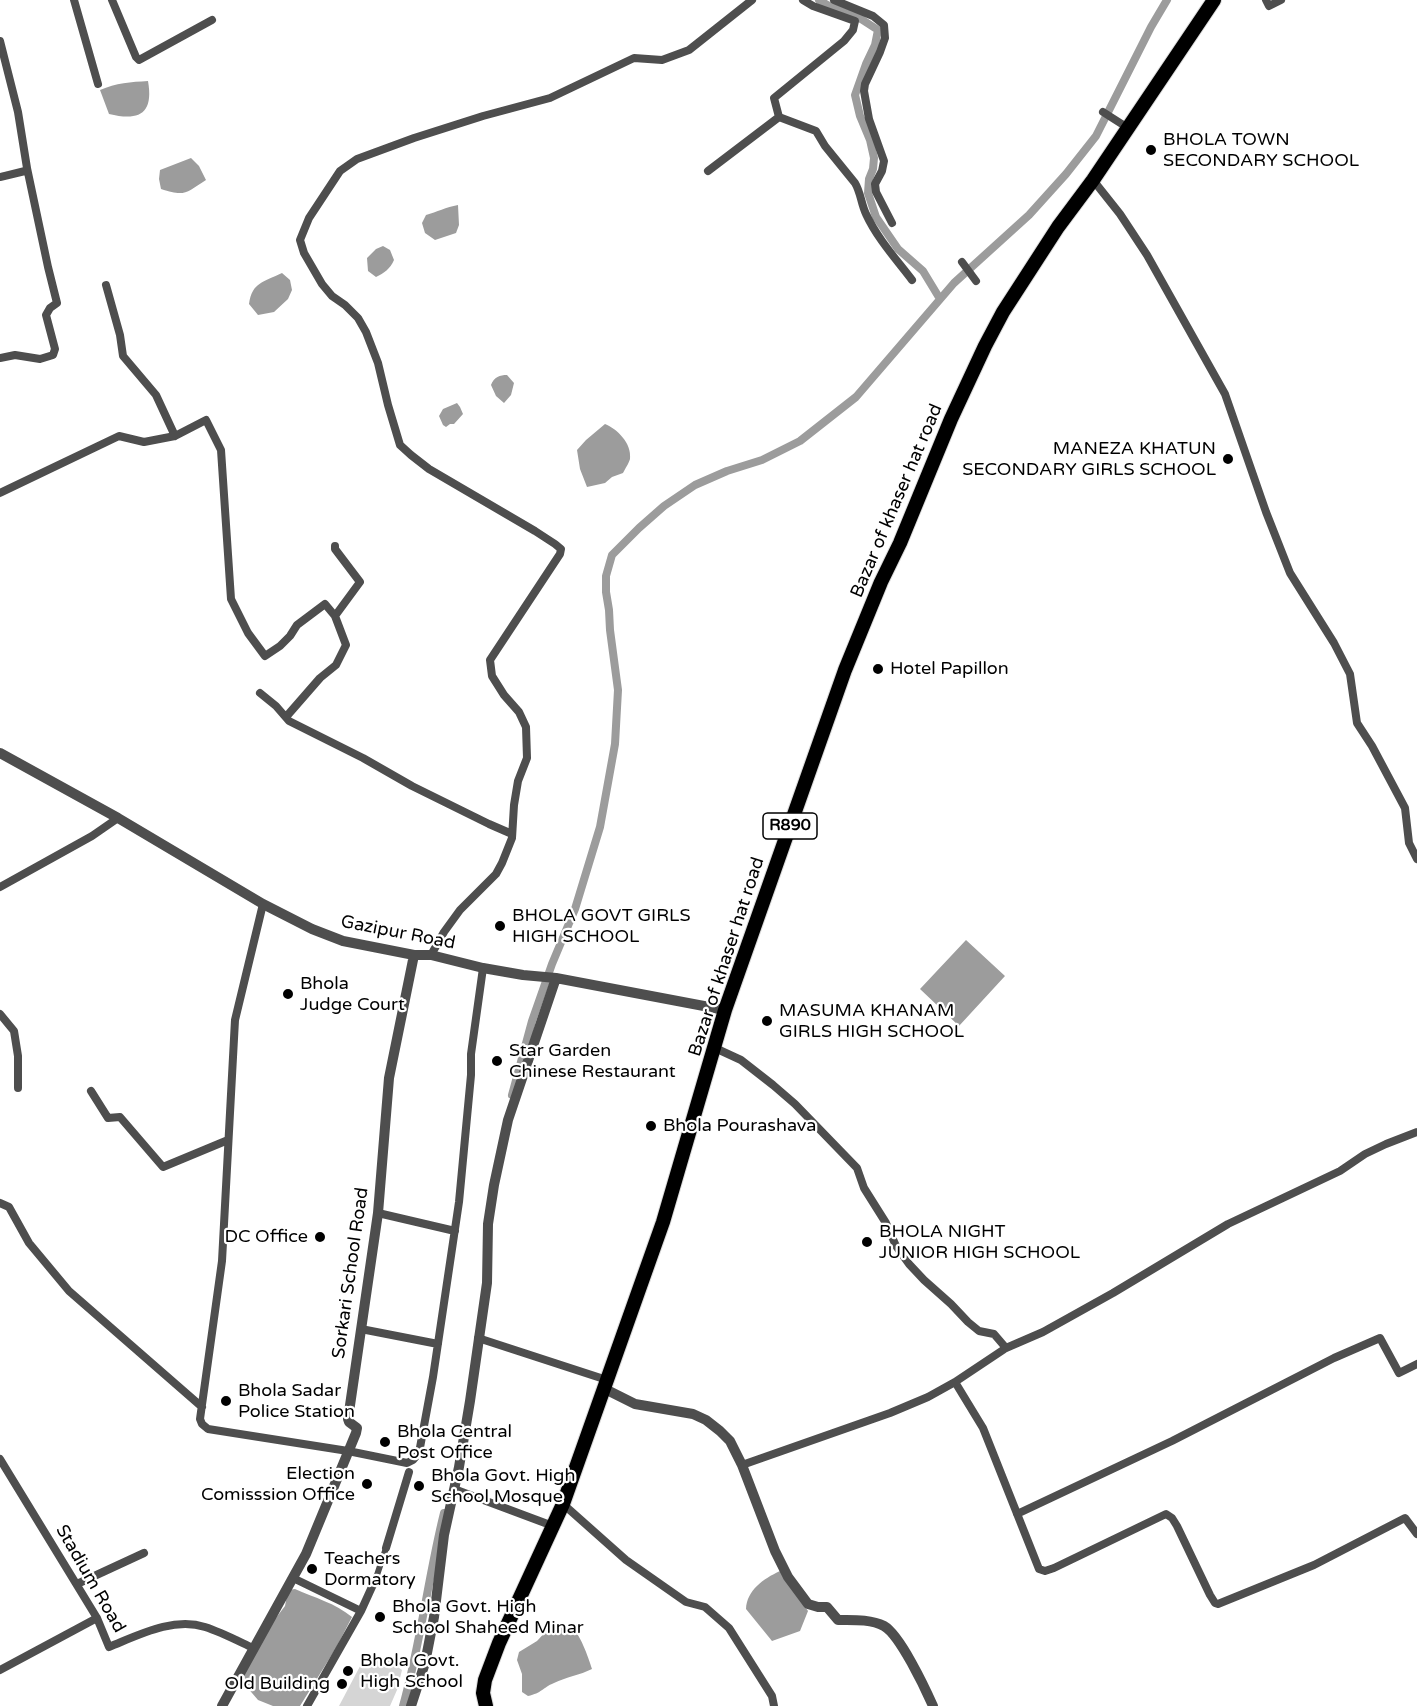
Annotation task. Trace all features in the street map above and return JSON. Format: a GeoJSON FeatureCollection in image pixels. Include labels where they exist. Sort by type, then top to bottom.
{"type":"FeatureCollection","features":[{"type":"Feature","properties":{"kind":"main road","name":"Bazar of khaser hat road"},"geometry":{"type":"LineString","coordinates":[[486,1706],[483,1693],[492,1661],[563,1504],[663,1222],[725,1010],[845,670],[881,582],[900,543],[951,419],[1003,312],[1058,227],[1093,180],[1124,126],[1214,0]]}},
{"type":"Feature","properties":{"kind":"street"},"geometry":{"type":"LineString","coordinates":[[66,0],[73,0],[98,84]]}},
{"type":"Feature","properties":{"kind":"street"},"geometry":{"type":"LineString","coordinates":[[112,0],[139,60],[212,20]]}},
{"type":"Feature","properties":{"kind":"street"},"geometry":{"type":"LineString","coordinates":[[431,955],[460,910],[496,874],[512,834],[518,781],[527,758],[526,727],[519,712],[504,695],[492,676],[490,660],[556,561],[561,549],[429,469],[400,445],[376,355],[366,332],[358,318],[332,296],[322,284],[304,253],[300,240],[309,218],[340,171],[357,159],[483,116],[550,98],[634,57],[662,60],[689,50],[752,0]]}},
{"type":"Feature","properties":{"kind":"street"},"geometry":{"type":"LineString","coordinates":[[779,117],[774,99],[844,41],[853,30],[855,21],[813,6],[803,0]]}},
{"type":"Feature","properties":{"kind":"street"},"geometry":{"type":"LineString","coordinates":[[834,0],[873,16],[884,25],[885,38],[864,91],[868,118],[884,161],[875,184],[876,192],[892,223]]}},
{"type":"Feature","properties":{"kind":"street"},"geometry":{"type":"LineString","coordinates":[[1266,0],[1269,6],[1281,0]]}},
{"type":"Feature","properties":{"kind":"street"},"geometry":{"type":"LineString","coordinates":[[0,41],[18,112],[27,168],[57,303],[46,315],[55,349],[53,355],[40,359],[15,355],[0,358]]}},
{"type":"Feature","properties":{"kind":"street"},"geometry":{"type":"LineString","coordinates":[[1103,112],[1124,126]]}},
{"type":"Feature","properties":{"kind":"street"},"geometry":{"type":"LineString","coordinates":[[708,171],[779,117]]}},
{"type":"Feature","properties":{"kind":"street"},"geometry":{"type":"LineString","coordinates":[[779,117],[816,131],[859,189],[867,216],[880,238],[912,280]]}},
{"type":"Feature","properties":{"kind":"street"},"geometry":{"type":"LineString","coordinates":[[0,177],[25,171],[27,168]]}},
{"type":"Feature","properties":{"kind":"street"},"geometry":{"type":"LineString","coordinates":[[1093,180],[1120,214],[1147,255],[1225,394],[1290,573],[1334,643],[1350,674],[1357,723],[1405,808],[1409,843],[1417,859]]}},
{"type":"Feature","properties":{"kind":"street"},"geometry":{"type":"LineString","coordinates":[[962,261],[976,281]]}},
{"type":"Feature","properties":{"kind":"street"},"geometry":{"type":"LineString","coordinates":[[106,285],[120,334],[123,356],[156,395],[175,436]]}},
{"type":"Feature","properties":{"kind":"street"},"geometry":{"type":"LineString","coordinates":[[0,493],[119,436],[144,442],[175,436],[206,420],[221,450],[231,599],[248,633],[265,656],[280,646],[297,626],[325,604],[335,616],[346,645],[336,665],[320,678],[285,717]]}},
{"type":"Feature","properties":{"kind":"street"},"geometry":{"type":"LineString","coordinates":[[335,546],[360,582],[335,616]]}},
{"type":"Feature","properties":{"kind":"street"},"geometry":{"type":"LineString","coordinates":[[260,693],[289,721],[363,758],[412,786],[512,834]]}},
{"type":"Feature","properties":{"kind":"street","name":"Gazipur Road"},"geometry":{"type":"LineString","coordinates":[[0,753],[118,818],[262,904],[312,929],[343,941],[414,955],[431,955],[483,968],[556,978],[725,1010]]}},
{"type":"Feature","properties":{"kind":"street"},"geometry":{"type":"LineString","coordinates":[[0,887],[92,836],[118,818]]}},
{"type":"Feature","properties":{"kind":"street"},"geometry":{"type":"LineString","coordinates":[[262,904],[235,1020],[222,1261],[200,1419],[208,1429],[348,1451],[407,1463],[419,1453],[459,1202],[471,1054],[483,968]]}},
{"type":"Feature","properties":{"kind":"street","name":"Sorkari School Road"},"geometry":{"type":"LineString","coordinates":[[222,1706],[306,1554],[357,1428],[348,1419],[378,1214],[389,1078],[414,955]]}},
{"type":"Feature","properties":{"kind":"street"},"geometry":{"type":"LineString","coordinates":[[411,1706],[425,1663],[434,1617],[444,1535],[470,1401],[487,1283],[488,1224],[508,1120],[556,978]]}},
{"type":"Feature","properties":{"kind":"street"},"geometry":{"type":"LineString","coordinates":[[0,1014],[15,1031],[18,1088]]}},
{"type":"Feature","properties":{"kind":"street"},"geometry":{"type":"LineString","coordinates":[[715,1048],[741,1060],[795,1104],[857,1168],[864,1188],[886,1223],[896,1246],[909,1264],[968,1322],[979,1331],[994,1334],[1006,1348]]}},
{"type":"Feature","properties":{"kind":"street"},"geometry":{"type":"LineString","coordinates":[[92,1091],[108,1118],[120,1117],[163,1167],[228,1140]]}},
{"type":"Feature","properties":{"kind":"street"},"geometry":{"type":"LineString","coordinates":[[742,1465],[915,1403],[955,1382],[1006,1348],[1043,1332],[1083,1310],[1228,1224],[1340,1171],[1365,1154],[1417,1132]]}},
{"type":"Feature","properties":{"kind":"street"},"geometry":{"type":"LineString","coordinates":[[0,1203],[9,1207],[29,1244],[69,1291],[202,1407]]}},
{"type":"Feature","properties":{"kind":"street"},"geometry":{"type":"LineString","coordinates":[[378,1214],[455,1230]]}},
{"type":"Feature","properties":{"kind":"street"},"geometry":{"type":"LineString","coordinates":[[361,1329],[438,1344]]}},
{"type":"Feature","properties":{"kind":"street"},"geometry":{"type":"LineString","coordinates":[[478,1338],[605,1384],[635,1404],[693,1414],[706,1420],[720,1431],[730,1441],[742,1465],[775,1551],[788,1577],[808,1604],[827,1607],[838,1620],[861,1620],[886,1627],[924,1684],[933,1706]]}},
{"type":"Feature","properties":{"kind":"street"},"geometry":{"type":"LineString","coordinates":[[1017,1514],[1162,1446],[1334,1358],[1380,1338],[1399,1373],[1417,1364]]}},
{"type":"Feature","properties":{"kind":"street"},"geometry":{"type":"LineString","coordinates":[[955,1382],[983,1428],[1039,1569],[1045,1571],[1166,1514],[1178,1526],[1210,1596],[1218,1604],[1314,1565],[1405,1518],[1417,1534]]}},
{"type":"Feature","properties":{"kind":"street","name":"Stadium Road"},"geometry":{"type":"LineString","coordinates":[[0,1459],[97,1618],[109,1647],[178,1623],[204,1626],[253,1648]]}},
{"type":"Feature","properties":{"kind":"street"},"geometry":{"type":"LineString","coordinates":[[307,1706],[361,1611],[376,1578],[409,1472]]}},
{"type":"Feature","properties":{"kind":"street"},"geometry":{"type":"LineString","coordinates":[[454,1488],[553,1526]]}},
{"type":"Feature","properties":{"kind":"street"},"geometry":{"type":"LineString","coordinates":[[563,1504],[626,1560],[686,1602],[705,1607],[729,1628],[772,1696],[774,1706]]}},
{"type":"Feature","properties":{"kind":"street"},"geometry":{"type":"LineString","coordinates":[[77,1584],[144,1553]]}},
{"type":"Feature","properties":{"kind":"street"},"geometry":{"type":"LineString","coordinates":[[293,1578],[361,1611]]}},
{"type":"Feature","properties":{"kind":"street"},"geometry":{"type":"LineString","coordinates":[[0,1670],[97,1618]]}},
{"type":"Feature","properties":{"kind":"shaded area"},"geometry":{"type":"Polygon","coordinates":[[[148,81],[149,101],[142,113],[128,117],[109,114],[100,90],[118,84],[148,81]]]}},
{"type":"Feature","properties":{"kind":"shaded area"},"geometry":{"type":"Polygon","coordinates":[[[191,158],[199,166],[206,180],[181,193],[161,189],[160,170],[191,158]]]}},
{"type":"Feature","properties":{"kind":"shaded area"},"geometry":{"type":"Polygon","coordinates":[[[458,205],[459,225],[456,233],[435,240],[425,233],[422,223],[426,215],[458,205]]]}},
{"type":"Feature","properties":{"kind":"shaded area"},"geometry":{"type":"Polygon","coordinates":[[[383,246],[390,250],[394,260],[391,266],[376,277],[368,271],[367,258],[383,246]]]}},
{"type":"Feature","properties":{"kind":"shaded area"},"geometry":{"type":"Polygon","coordinates":[[[282,273],[290,280],[292,290],[288,299],[274,312],[258,315],[249,304],[253,291],[260,284],[282,273]]]}},
{"type":"Feature","properties":{"kind":"shaded area"},"geometry":{"type":"Polygon","coordinates":[[[507,375],[514,383],[511,395],[504,403],[496,396],[491,385],[497,377],[507,375]]]}},
{"type":"Feature","properties":{"kind":"shaded area"},"geometry":{"type":"Polygon","coordinates":[[[457,403],[463,414],[454,424],[446,427],[439,416],[443,409],[457,403]]]}},
{"type":"Feature","properties":{"kind":"shaded area"},"geometry":{"type":"Polygon","coordinates":[[[605,424],[623,437],[629,447],[630,459],[623,473],[612,477],[605,483],[587,487],[580,469],[577,450],[605,424]]]}},
{"type":"Feature","properties":{"kind":"shaded area"},"geometry":{"type":"Polygon","coordinates":[[[966,940],[1005,976],[959,1026],[920,989],[966,940]]]}},
{"type":"Feature","properties":{"kind":"shaded area"},"geometry":{"type":"Polygon","coordinates":[[[780,1571],[808,1611],[800,1631],[772,1641],[746,1609],[749,1596],[757,1586],[780,1571]]]}},
{"type":"Feature","properties":{"kind":"shaded area"},"geometry":{"type":"Polygon","coordinates":[[[295,1589],[332,1604],[352,1617],[336,1648],[300,1706],[273,1706],[258,1700],[246,1686],[244,1672],[269,1627],[285,1606],[288,1590],[295,1589]]]}},
{"type":"Feature","properties":{"kind":"shaded area"},"geometry":{"type":"Polygon","coordinates":[[[571,1626],[581,1640],[592,1669],[559,1681],[533,1695],[528,1696],[522,1692],[522,1674],[517,1660],[519,1652],[537,1641],[550,1627],[571,1626]]]}},
{"type":"Feature","properties":{"kind":"shaded area"},"geometry":{"type":"Polygon","coordinates":[[[367,1653],[388,1660],[402,1670],[390,1706],[339,1706],[367,1653]]]}},
{"type":"Feature","properties":{"kind":"waterway"},"geometry":{"type":"LineString","coordinates":[[819,0],[861,19],[878,30],[875,45],[855,95],[874,158],[868,193],[876,217],[898,249],[923,271],[940,299]]}},
{"type":"Feature","properties":{"kind":"waterway"},"geometry":{"type":"LineString","coordinates":[[512,1095],[532,1021],[575,909],[600,827],[615,744],[618,690],[606,592],[606,576],[612,555],[664,506],[695,485],[727,471],[762,460],[800,441],[856,397],[954,283],[1029,215],[1096,136],[1167,0]]}},
{"type":"Feature","properties":{"kind":"waterway"},"geometry":{"type":"LineString","coordinates":[[403,1706],[444,1513]]}},
{"type":"Feature","properties":{"kind":"place","name":"BHOLA TOWN SECONDARY SCHOOL"},"geometry":{"type":"Point","coordinates":[1151,150]}},
{"type":"Feature","properties":{"kind":"place","name":"MANEZA KHATUN SECONDARY GIRLS SCHOOL"},"geometry":{"type":"Point","coordinates":[1228,459]}},
{"type":"Feature","properties":{"kind":"place","name":"Hotel Papillon"},"geometry":{"type":"Point","coordinates":[878,669]}},
{"type":"Feature","properties":{"kind":"place","name":"BHOLA GOVT GIRLS HIGH SCHOOL"},"geometry":{"type":"Point","coordinates":[500,926]}},
{"type":"Feature","properties":{"kind":"place","name":"Bhola Judge Court"},"geometry":{"type":"Point","coordinates":[288,994]}},
{"type":"Feature","properties":{"kind":"place","name":"MASUMA KHANAM GIRLS HIGH SCHOOL"},"geometry":{"type":"Point","coordinates":[767,1021]}},
{"type":"Feature","properties":{"kind":"place","name":"Star Garden Chinese Restaurant"},"geometry":{"type":"Point","coordinates":[497,1061]}},
{"type":"Feature","properties":{"kind":"place","name":"Bhola Pourashava"},"geometry":{"type":"Point","coordinates":[651,1126]}},
{"type":"Feature","properties":{"kind":"place","name":"DC Office"},"geometry":{"type":"Point","coordinates":[320,1237]}},
{"type":"Feature","properties":{"kind":"place","name":"BHOLA NIGHT JUNIOR HIGH SCHOOL"},"geometry":{"type":"Point","coordinates":[867,1242]}},
{"type":"Feature","properties":{"kind":"place","name":"Bhola Sadar Police Station"},"geometry":{"type":"Point","coordinates":[226,1401]}},
{"type":"Feature","properties":{"kind":"place","name":"Bhola Central Post Office"},"geometry":{"type":"Point","coordinates":[385,1442]}},
{"type":"Feature","properties":{"kind":"place","name":"Election Comisssion Office"},"geometry":{"type":"Point","coordinates":[367,1484]}},
{"type":"Feature","properties":{"kind":"place","name":"Bhola Govt. High School Mosque"},"geometry":{"type":"Point","coordinates":[419,1486]}},
{"type":"Feature","properties":{"kind":"place","name":"Teachers Dormatory"},"geometry":{"type":"Point","coordinates":[312,1569]}},
{"type":"Feature","properties":{"kind":"place","name":"Bhola Govt. High School Shaheed Minar"},"geometry":{"type":"Point","coordinates":[380,1617]}},
{"type":"Feature","properties":{"kind":"place","name":"Bhola Govt. High School"},"geometry":{"type":"Point","coordinates":[348,1671]}},
{"type":"Feature","properties":{"kind":"place","name":"Old Building"},"geometry":{"type":"Point","coordinates":[342,1684]}}]}
